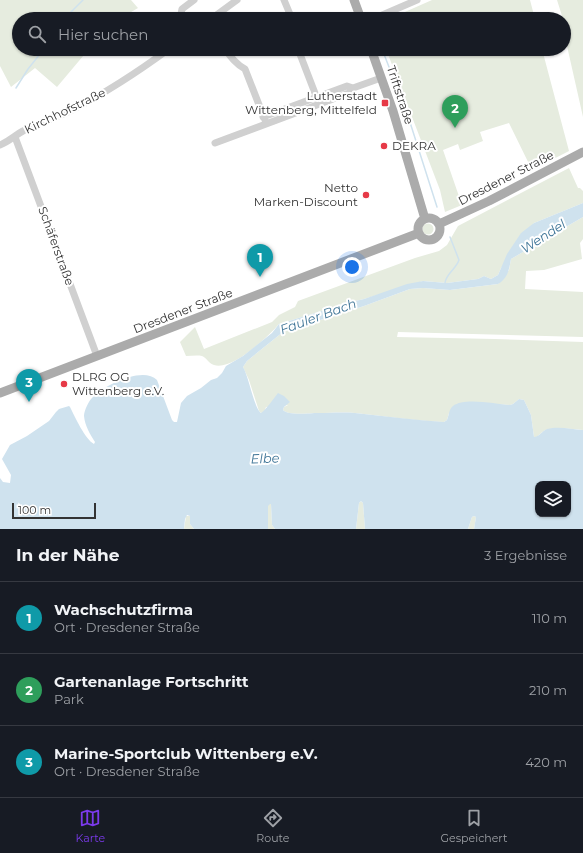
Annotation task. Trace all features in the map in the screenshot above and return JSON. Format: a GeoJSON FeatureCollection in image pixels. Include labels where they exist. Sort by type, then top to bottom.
{"type":"FeatureCollection","features":[{"type":"Feature","properties":{"kind":"main road"},"geometry":{"type":"LineString","coordinates":[[354,0],[358,12]]}},
{"type":"Feature","properties":{"kind":"main road","name":"Triftstraße"},"geometry":{"type":"LineString","coordinates":[[373,56],[425,219]]}},
{"type":"Feature","properties":{"kind":"main road","name":"Dresdener Straße"},"geometry":{"type":"LineString","coordinates":[[439,224],[489,201],[583,152]]}},
{"type":"Feature","properties":{"kind":"main road"},"geometry":{"type":"LineString","coordinates":[[432,218],[439,224],[439,233],[433,239],[425,239],[418,233],[419,225],[425,219],[432,218]]}},
{"type":"Feature","properties":{"kind":"main road","name":"Dresdener Straße"},"geometry":{"type":"LineString","coordinates":[[0,393],[418,233]]}},
{"type":"Feature","properties":{"kind":"street"},"geometry":{"type":"LineString","coordinates":[[182,12],[182,9],[194,0]]}},
{"type":"Feature","properties":{"kind":"street"},"geometry":{"type":"LineString","coordinates":[[220,12],[237,0]]}},
{"type":"Feature","properties":{"kind":"street"},"geometry":{"type":"LineString","coordinates":[[284,0],[289,12]]}},
{"type":"Feature","properties":{"kind":"street"},"geometry":{"type":"LineString","coordinates":[[389,12],[417,0]]}},
{"type":"Feature","properties":{"kind":"street","name":"Kirchhofstraße"},"geometry":{"type":"LineString","coordinates":[[0,145],[15,137],[23,130],[70,112],[108,91],[150,61],[160,56]]}},
{"type":"Feature","properties":{"kind":"street"},"geometry":{"type":"LineString","coordinates":[[230,56],[239,66],[245,69],[267,124]]}},
{"type":"Feature","properties":{"kind":"street"},"geometry":{"type":"LineString","coordinates":[[301,56],[318,101]]}},
{"type":"Feature","properties":{"kind":"street"},"geometry":{"type":"LineString","coordinates":[[215,143],[267,124],[318,101],[346,86],[352,88],[381,78]]}},
{"type":"Feature","properties":{"kind":"street"},"geometry":{"type":"LineString","coordinates":[[264,117],[318,101]]}},
{"type":"Feature","properties":{"kind":"street","name":"Schäferstraße"},"geometry":{"type":"LineString","coordinates":[[15,137],[97,356]]}},
{"type":"Feature","properties":{"kind":"shaded area"},"geometry":{"type":"Polygon","coordinates":[[[0,0],[131,0],[138,8],[131,12],[12,12],[12,56],[83,56],[57,87],[35,68],[11,87],[0,66],[0,0]]]}},
{"type":"Feature","properties":{"kind":"shaded area"},"geometry":{"type":"Polygon","coordinates":[[[432,0],[530,0],[533,12],[405,12],[432,0]]]}},
{"type":"Feature","properties":{"kind":"shaded area"},"geometry":{"type":"Polygon","coordinates":[[[557,0],[583,0],[583,117],[569,56],[571,56],[571,12],[561,12],[557,0]]]}},
{"type":"Feature","properties":{"kind":"shaded area"},"geometry":{"type":"Polygon","coordinates":[[[389,56],[544,56],[569,151],[532,170],[509,123],[480,132],[483,141],[460,150],[458,144],[443,150],[462,205],[445,212],[440,190],[389,56]]]}},
{"type":"Feature","properties":{"kind":"shaded area"},"geometry":{"type":"Polygon","coordinates":[[[569,168],[578,188],[583,191],[583,203],[534,223],[501,268],[498,275],[491,279],[484,276],[478,279],[447,283],[423,281],[279,324],[267,337],[249,352],[230,363],[214,365],[202,356],[186,356],[180,342],[195,327],[204,349],[272,322],[279,315],[295,307],[298,301],[415,258],[439,251],[447,245],[458,226],[569,168]]]}},
{"type":"Feature","properties":{"kind":"shaded area"},"geometry":{"type":"Polygon","coordinates":[[[583,217],[583,239],[580,243],[582,259],[544,270],[526,271],[525,289],[583,292],[583,337],[398,332],[397,337],[583,342],[583,430],[564,428],[549,429],[543,431],[535,438],[531,415],[524,400],[519,399],[510,405],[493,404],[449,413],[447,420],[444,422],[350,413],[294,414],[283,410],[284,407],[288,405],[266,407],[264,412],[261,413],[259,411],[243,367],[247,361],[283,332],[364,306],[410,289],[423,288],[450,290],[498,284],[509,270],[511,259],[583,217]]]}},
{"type":"Feature","properties":{"kind":"shaded area"},"geometry":{"type":"Polygon","coordinates":[[[428,223],[432,225],[434,229],[432,233],[428,235],[424,233],[422,229],[424,225],[428,223]]]}},
{"type":"Feature","properties":{"kind":"shaded area"},"geometry":{"type":"Polygon","coordinates":[[[361,501],[363,503],[365,529],[356,529],[359,503],[361,501]]]}},
{"type":"Feature","properties":{"kind":"shaded area"},"geometry":{"type":"Polygon","coordinates":[[[268,504],[271,504],[272,525],[275,529],[268,529],[268,504]]]}},
{"type":"Feature","properties":{"kind":"shaded area"},"geometry":{"type":"Polygon","coordinates":[[[186,516],[190,516],[190,524],[194,529],[184,529],[186,516]]]}},
{"type":"Feature","properties":{"kind":"shaded area"},"geometry":{"type":"Polygon","coordinates":[[[472,517],[476,517],[474,529],[468,529],[472,517]]]}},
{"type":"Feature","properties":{"kind":"water"},"geometry":{"type":"Polygon","coordinates":[[[583,203],[583,217],[511,259],[506,276],[498,284],[450,290],[423,288],[410,289],[364,306],[283,332],[247,361],[243,367],[256,405],[261,413],[278,393],[290,402],[284,407],[283,410],[289,413],[350,413],[444,422],[447,420],[452,407],[458,403],[472,401],[510,405],[519,399],[524,400],[531,415],[534,437],[551,428],[583,430],[583,529],[474,529],[476,517],[474,516],[472,517],[468,529],[365,529],[363,503],[361,501],[359,503],[356,529],[275,529],[272,525],[270,504],[268,506],[268,529],[194,529],[190,524],[190,516],[187,515],[184,529],[0,529],[0,478],[3,482],[10,483],[11,475],[2,459],[10,445],[27,436],[49,421],[59,409],[70,407],[87,438],[94,444],[95,442],[87,427],[84,416],[90,401],[106,387],[124,379],[143,375],[151,376],[157,380],[172,420],[177,422],[181,403],[187,396],[211,380],[217,378],[226,366],[243,356],[272,333],[279,324],[364,299],[407,284],[423,281],[447,283],[478,279],[484,276],[491,279],[498,275],[507,254],[521,233],[534,223],[583,203]]]}},
{"type":"Feature","properties":{"kind":"waterway"},"geometry":{"type":"LineString","coordinates":[[71,12],[83,0]]}},
{"type":"Feature","properties":{"kind":"waterway"},"geometry":{"type":"LineString","coordinates":[[16,88],[38,56]]}},
{"type":"Feature","properties":{"kind":"waterway","name":"Fauler Bach"},"geometry":{"type":"LineString","coordinates":[[385,56],[408,116],[437,207]]}},
{"type":"Feature","properties":{"kind":"waterway","name":"Fauler Bach"},"geometry":{"type":"LineString","coordinates":[[445,283],[447,277],[459,260],[450,237]]}},
{"type":"Feature","properties":{"kind":"place","name":"Lutherstadt Wittenberg, Mittelfeld"},"geometry":{"type":"Point","coordinates":[385,103]}},
{"type":"Feature","properties":{"kind":"place","name":"Gartenanlage Fortschritt"},"geometry":{"type":"Point","coordinates":[455,128]}},
{"type":"Feature","properties":{"kind":"place","name":"DEKRA"},"geometry":{"type":"Point","coordinates":[384,146]}},
{"type":"Feature","properties":{"kind":"place","name":"Netto Marken-Discount"},"geometry":{"type":"Point","coordinates":[366,195]}},
{"type":"Feature","properties":{"kind":"place","name":"Wachschutzfirma"},"geometry":{"type":"Point","coordinates":[260,277]}},
{"type":"Feature","properties":{"kind":"place","name":"DLRG OG Wittenberg e.V."},"geometry":{"type":"Point","coordinates":[64,384]}},
{"type":"Feature","properties":{"kind":"place","name":"Marine-Sportclub Wittenberg e.V."},"geometry":{"type":"Point","coordinates":[29,402]}},
{"type":"Feature","properties":{"kind":"water label","name":"Wendel"},"geometry":{"type":"Point","coordinates":[543,236]}},
{"type":"Feature","properties":{"kind":"water label","name":"Elbe"},"geometry":{"type":"Point","coordinates":[265,458]}}]}
